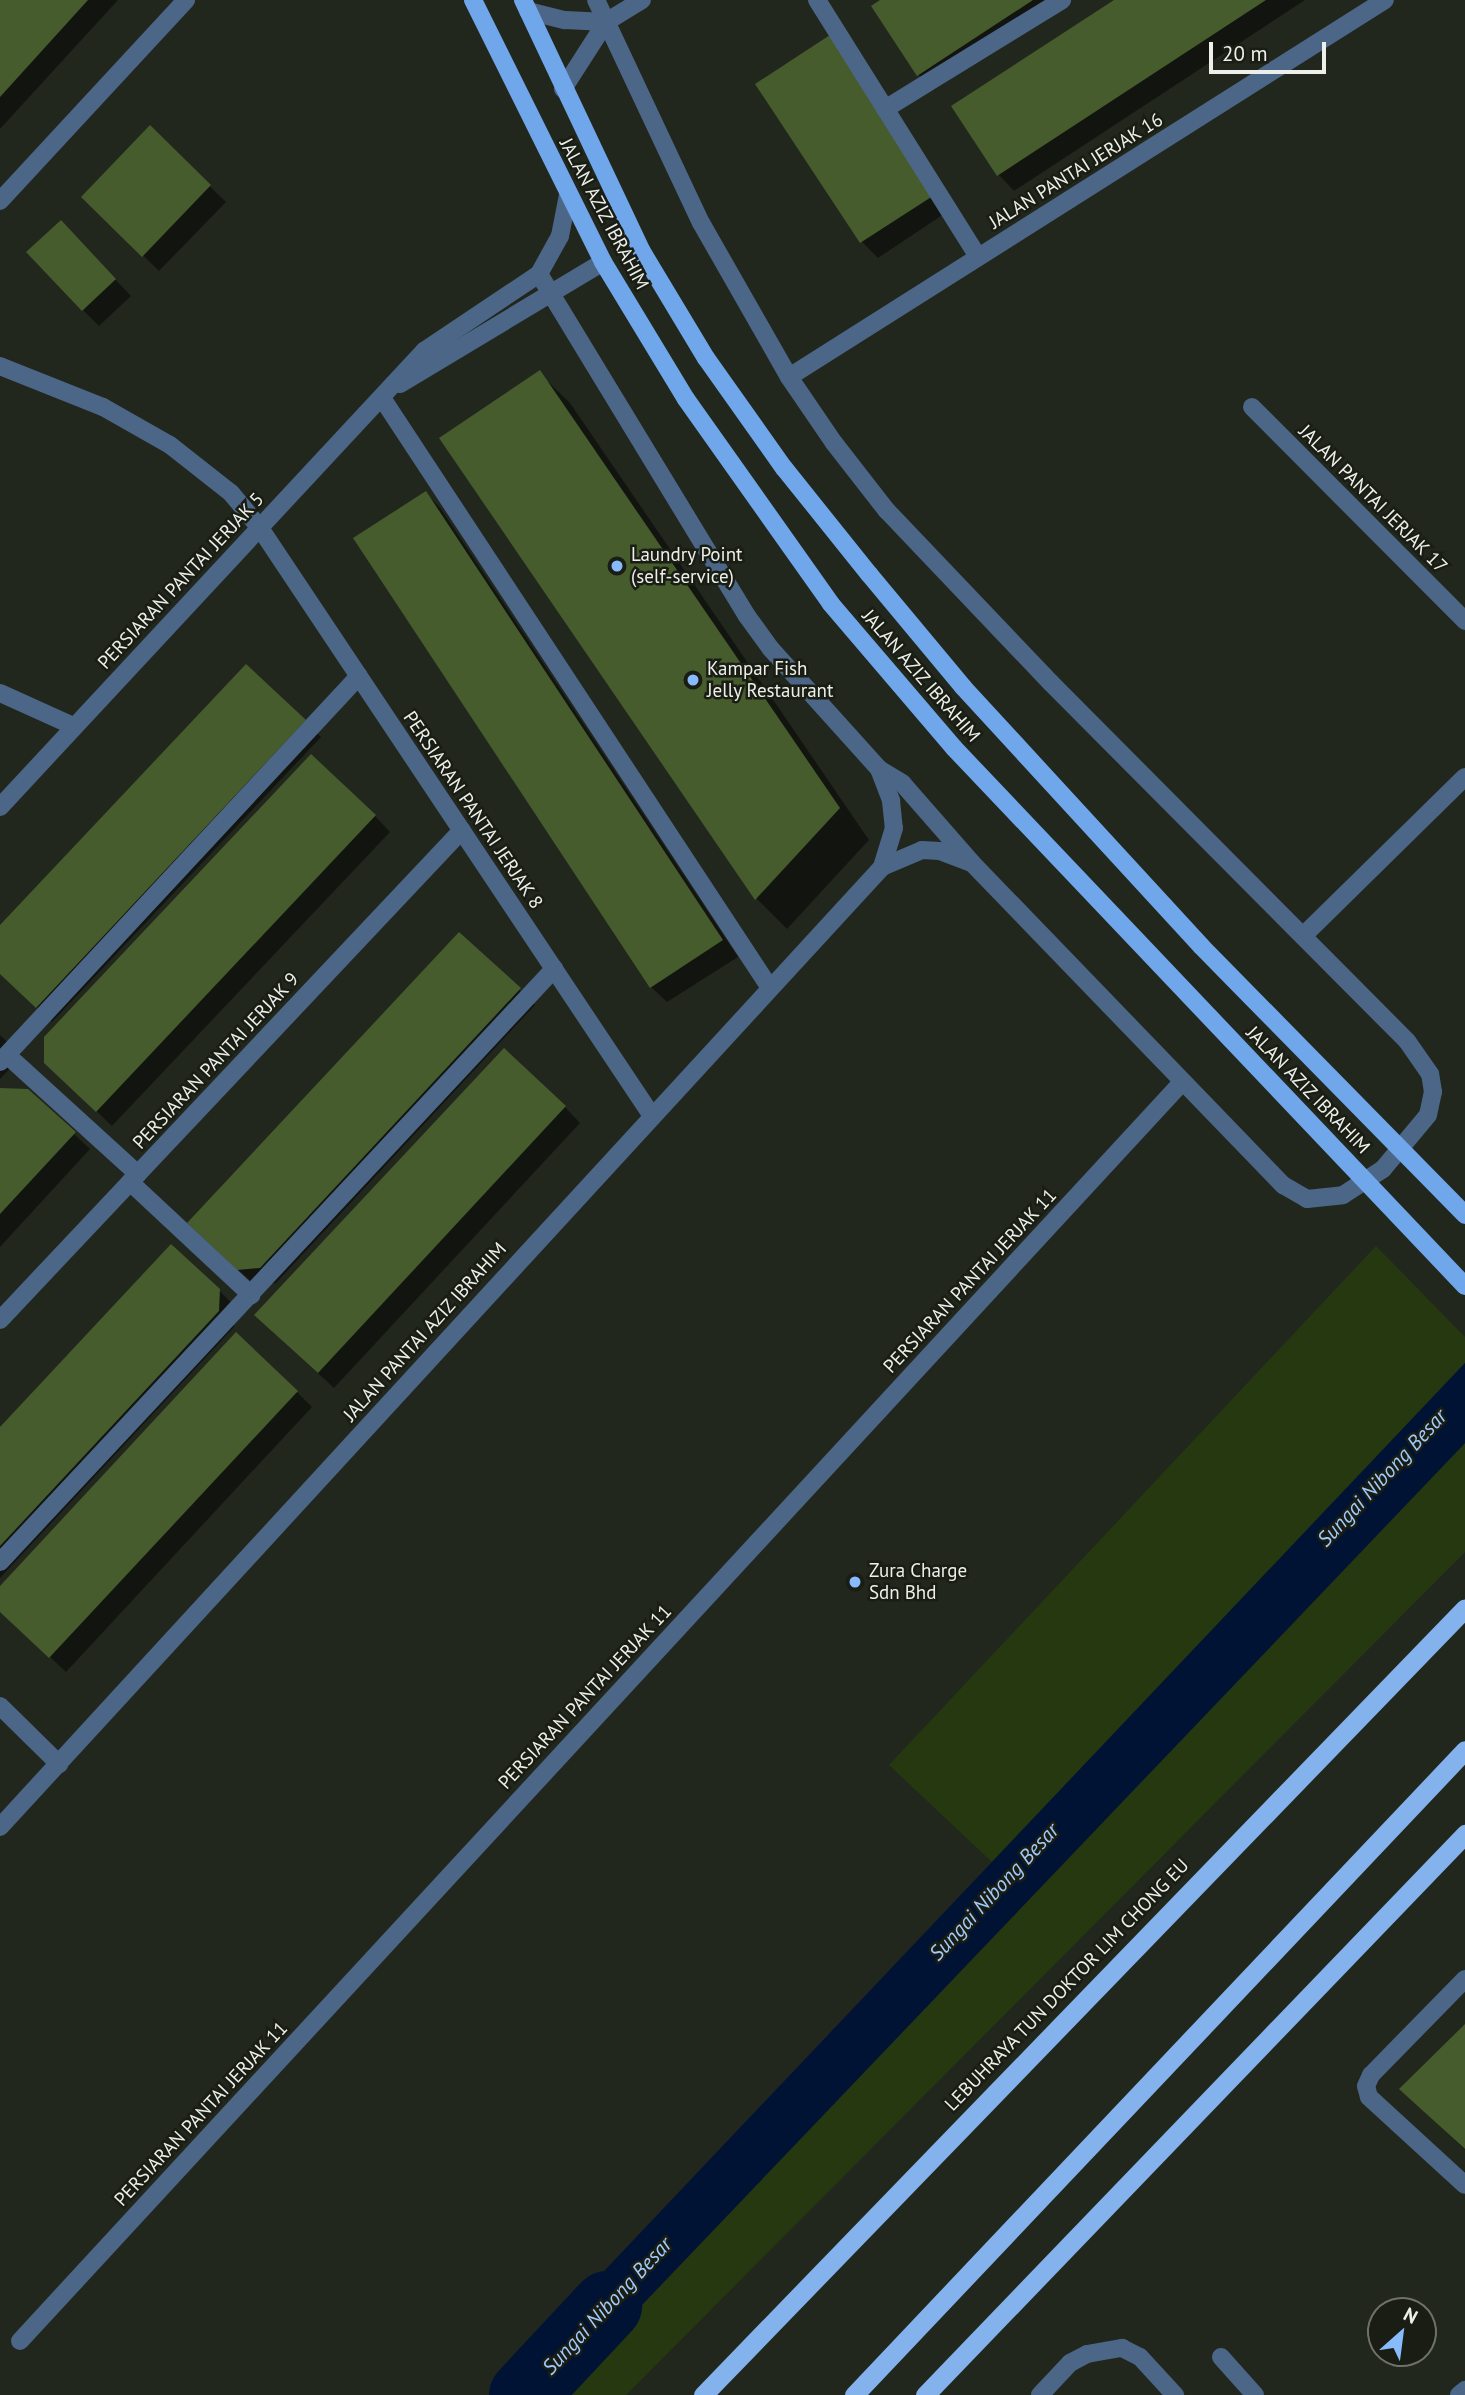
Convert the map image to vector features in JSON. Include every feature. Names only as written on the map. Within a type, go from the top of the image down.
[{"type":"highway","name":"LEBUHRAYA TUN DOKTOR LIM CHONG EU","points":[[703,2395],[1465,1608]]},
{"type":"highway","points":[[853,2395],[1465,1750]]},
{"type":"highway","points":[[925,2395],[1465,1834]]},
{"type":"main road","name":"JALAN AZIZ IBRAHIM","points":[[473,0],[603,262],[686,398],[831,604],[954,748],[1465,1286]]},
{"type":"main road","name":"JALAN AZIZ IBRAHIM","points":[[525,5],[641,250],[706,358],[869,574],[963,687],[1202,946],[1465,1215]]},
{"type":"street","points":[[0,201],[186,0]]},
{"type":"street","points":[[539,274],[747,616],[771,649],[879,769],[902,783],[972,863],[1283,1185],[1307,1199],[1343,1195],[1383,1169],[1412,1138],[1428,1115],[1433,1092],[1430,1074],[1408,1041],[887,510],[789,377],[701,223],[596,0]]},
{"type":"street","points":[[563,89],[606,22],[642,0]]},
{"type":"street","points":[[817,0],[978,257]]},
{"type":"street","points":[[885,109],[1062,0]]},
{"type":"street","name":"JALAN PANTAI JERJAK 16","points":[[789,377],[1385,0]]},
{"type":"street","points":[[525,5],[565,20],[606,22]]},
{"type":"street","name":"PERSIARAN PANTAI JERJAK 5","points":[[0,807],[73,726],[389,392],[424,351],[539,274],[560,236],[568,195]]},
{"type":"street","name":"PERSIARAN PANTAI JERJAK 5","points":[[389,392],[433,368],[603,262]]},
{"type":"street","name":"PERSIARAN PANTAI JERJAK 8","points":[[0,366],[103,407],[170,445],[231,493],[260,528],[652,1116]]},
{"type":"street","points":[[389,392],[770,988]]},
{"type":"street","name":"JALAN PANTAI JERJAK 17","points":[[1252,407],[1465,621]]},
{"type":"street","points":[[251,1295],[134,1178],[3,1059],[359,676]]},
{"type":"street","points":[[0,693],[73,726]]},
{"type":"street","name":"JALAN PANTAI AZIZ IBRAHIM","points":[[879,769],[891,801],[894,828],[883,867]]},
{"type":"street","points":[[1303,936],[1465,777]]},
{"type":"street","name":"PERSIARAN PANTAI JERJAK 9","points":[[0,1320],[462,830]]},
{"type":"street","name":"JALAN PANTAI AZIZ IBRAHIM","points":[[0,1827],[883,867],[922,850],[940,851],[972,863]]},
{"type":"street","points":[[0,1562],[554,969]]},
{"type":"street","name":"PERSIARAN PANTAI JERJAK 11","points":[[20,2341],[1182,1082]]},
{"type":"street","points":[[0,1706],[59,1763]]},
{"type":"street","points":[[1465,1979],[1371,2075],[1366,2086],[1369,2097],[1465,2185]]},
{"type":"street","points":[[1041,2395],[1070,2363],[1087,2354],[1122,2348],[1140,2357],[1175,2395]]},
{"type":"street","points":[[1221,2357],[1255,2395]]},
{"type":"street","points":[[1459,2395],[1465,2390]]},
{"type":"green space","points":[[1376,1246],[1465,1337],[1465,1363],[992,1862],[889,1765]]},
{"type":"green space","points":[[1465,1443],[1465,1552],[626,2395],[556,2395]]},
{"type":"water","points":[[1465,1363],[1465,1443],[556,2395],[545,2395],[533,2346]]},
{"type":"building","points":[[0,0],[88,0],[0,97]]},
{"type":"building","points":[[880,0],[1033,0],[917,76],[871,6]]},
{"type":"building","points":[[1114,0],[1266,0],[997,176],[951,106]]},
{"type":"building","points":[[830,35],[936,194],[860,243],[755,84]]},
{"type":"building","points":[[150,125],[211,185],[142,257],[81,197]]},
{"type":"building","points":[[61,220],[116,279],[82,311],[26,252]]},
{"type":"building","points":[[540,370],[840,808],[755,900],[439,438]]},
{"type":"building","points":[[426,491],[723,940],[650,988],[353,538]]},
{"type":"building","points":[[246,664],[306,720],[36,1008],[0,974],[0,925]]},
{"type":"building","points":[[311,754],[376,815],[96,1112],[44,1063],[44,1037]]},
{"type":"building","points":[[459,932],[521,988],[260,1268],[237,1270],[187,1223]]},
{"type":"building","points":[[504,1048],[566,1106],[318,1373],[254,1315]]},
{"type":"building","points":[[0,1088],[28,1089],[76,1132],[0,1214]]},
{"type":"building","points":[[171,1244],[220,1289],[219,1311],[0,1546],[0,1427]]},
{"type":"building","points":[[236,1332],[298,1391],[49,1658],[0,1612],[0,1586]]},
{"type":"building","points":[[1465,2024],[1465,2149],[1399,2089]]},
{"type":"waterway","name":"Sungai Nibong Besar","points":[[524,2395],[607,2306]]},
{"type":"place","name":"Laundry Point (self-service)","points":[[617,566]]},
{"type":"place","name":"Kampar Fish Jelly Restaurant","points":[[693,680]]},
{"type":"place","name":"Zura Charge Sdn Bhd","points":[[855,1582]]}]
